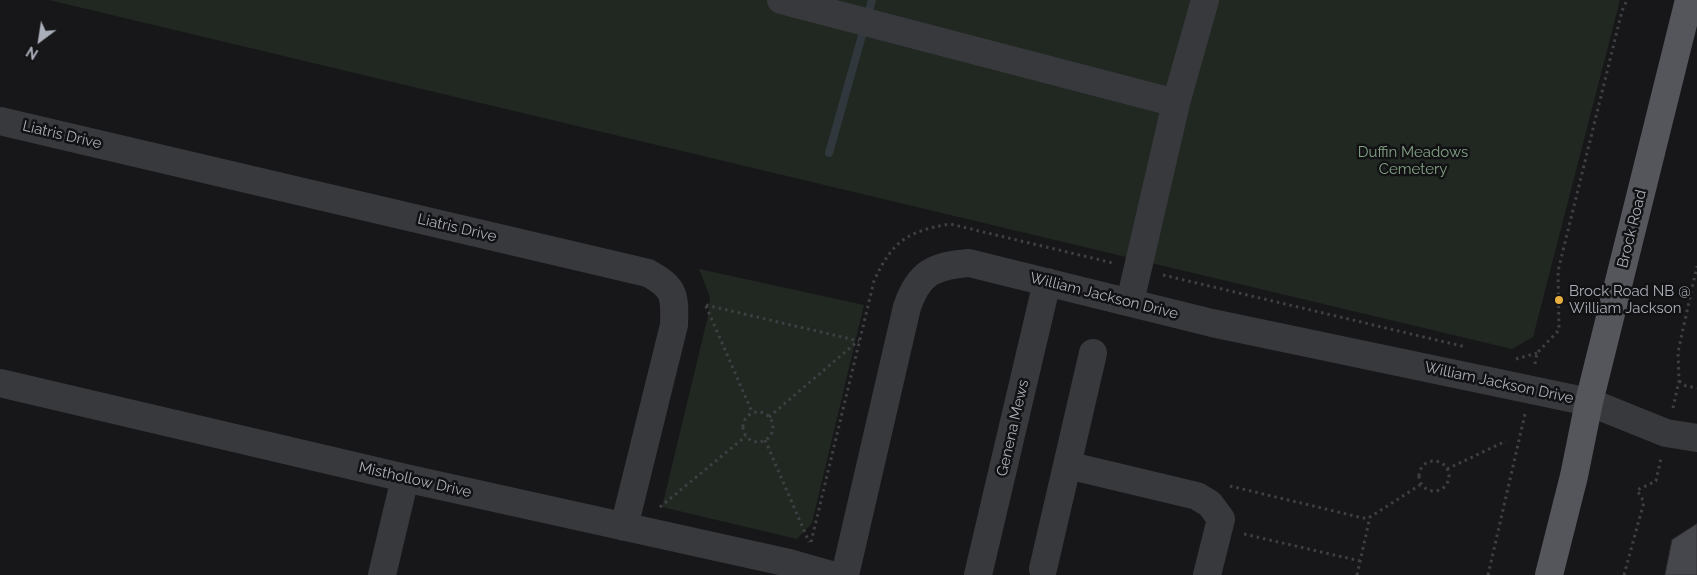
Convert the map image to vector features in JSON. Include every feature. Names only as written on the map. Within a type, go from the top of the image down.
[{"type":"main road","name":"Brock Road","points":[[1549,575],[1574,476],[1589,402],[1688,0]]},
{"type":"street","points":[[781,0],[1176,103]]},
{"type":"street","points":[[1130,302],[1176,103],[1205,0]]},
{"type":"street","name":"Liatris Drive","points":[[0,121],[648,273],[667,283],[674,302],[674,325],[624,527]]},
{"type":"street","name":"William Jackson Drive","points":[[846,575],[901,331],[914,288],[926,275],[946,265],[969,263],[1212,323],[1589,402],[1666,433],[1697,438]]},
{"type":"street","name":"Genena Mews","points":[[978,575],[1048,282]]},
{"type":"street","points":[[1043,570],[1093,353]]},
{"type":"street","name":"Misthollow Drive","points":[[0,383],[404,478],[789,563],[831,575]]},
{"type":"street","points":[[1068,464],[1198,496],[1210,504],[1221,519],[1207,575]]},
{"type":"street","points":[[382,575],[404,478]]},
{"type":"path","points":[[1559,330],[1558,271],[1622,11],[1627,0]]},
{"type":"path","points":[[1697,266],[1678,352],[1679,382],[1686,386],[1697,388]]},
{"type":"path","points":[[752,412],[706,305],[859,340],[770,417]]},
{"type":"path","points":[[752,412],[762,412],[770,417],[773,429],[765,440],[757,442],[746,436],[743,422],[752,412]]},
{"type":"path","points":[[659,508],[746,436]]},
{"type":"path","points":[[1488,575],[1520,439]]},
{"type":"path","points":[[765,440],[810,545]]},
{"type":"path","points":[[1447,469],[1506,441]]},
{"type":"path","points":[[1430,461],[1440,462],[1447,469],[1449,480],[1442,490],[1430,492],[1420,485],[1418,476],[1422,466],[1430,461]]},
{"type":"path","points":[[1624,575],[1644,502],[1637,490],[1656,480]]},
{"type":"path","points":[[1228,486],[1363,518],[1370,517],[1420,485]]},
{"type":"path","points":[[1357,575],[1370,517]]},
{"type":"path","points":[[1241,534],[1360,561]]},
{"type":"green space","name":"Duffin Meadows Cemetery","points":[[49,0],[1620,0],[1533,337],[1512,349]]},
{"type":"green space","points":[[699,269],[864,305],[812,523],[797,539],[662,507],[708,316],[710,297]]},
{"type":"building","points":[[1697,524],[1697,575],[1665,575],[1672,540]]},
{"type":"waterway","points":[[829,153],[872,0]]},
{"type":"place","name":"Brock Road NB @ William Jackson","points":[[1559,300]]}]
